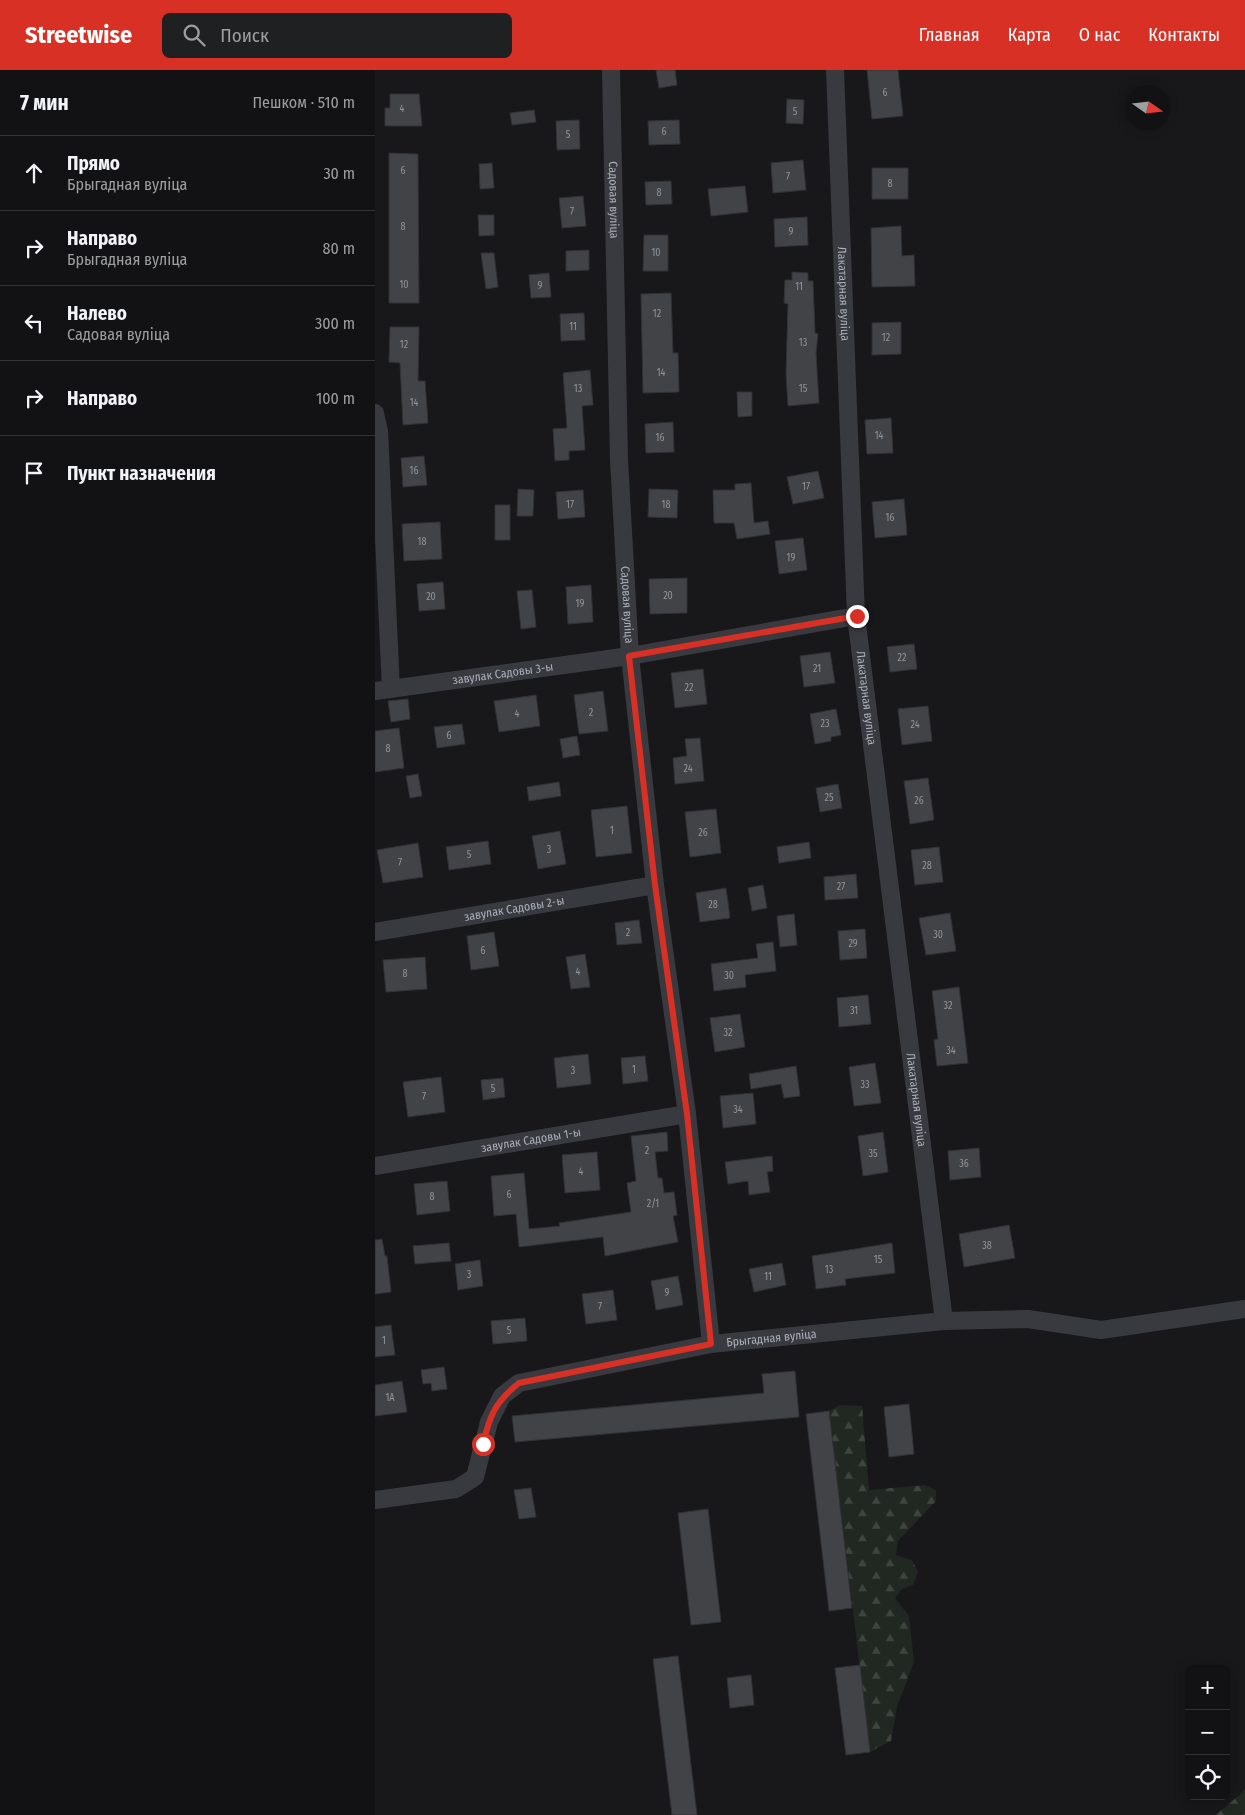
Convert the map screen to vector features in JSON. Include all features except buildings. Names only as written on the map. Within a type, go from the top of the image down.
[{"type":"street","name":"Садовая вуліца","points":[[611,70],[619,460],[629,656],[655,885],[687,1114],[711,1344]]},
{"type":"street","name":"Лакатарная вуліца","points":[[835,70],[857,616],[944,1321]]},
{"type":"street","points":[[375,413],[379,431],[383,690]]},
{"type":"street","name":"завулак Садовы 3-ы","points":[[383,690],[629,656],[857,616]]},
{"type":"street","name":"завулак Садовы 2-ы","points":[[375,932],[655,885]]},
{"type":"street","name":"завулак Садовы 1-ы","points":[[375,1166],[687,1114]]},
{"type":"street","name":"Брыгадная вуліца","points":[[375,1500],[456,1489],[475,1477],[489,1422],[502,1396],[519,1383],[711,1344],[944,1321],[1028,1320],[1101,1330],[1245,1310]]},
{"type":"green space","points":[[840,1405],[862,1406],[869,1490],[925,1485],[936,1490],[936,1501],[898,1541],[896,1555],[912,1560],[918,1572],[913,1585],[902,1589],[895,1598],[909,1616],[914,1662],[897,1707],[891,1741],[870,1752],[829,1411]]},
{"type":"green space","points":[[1245,1790],[1245,1815],[1216,1815]]},
{"type":"route","points":[[483,1444],[489,1422],[502,1396],[519,1383],[711,1344],[687,1114],[655,885],[629,656],[857,616]]}]
